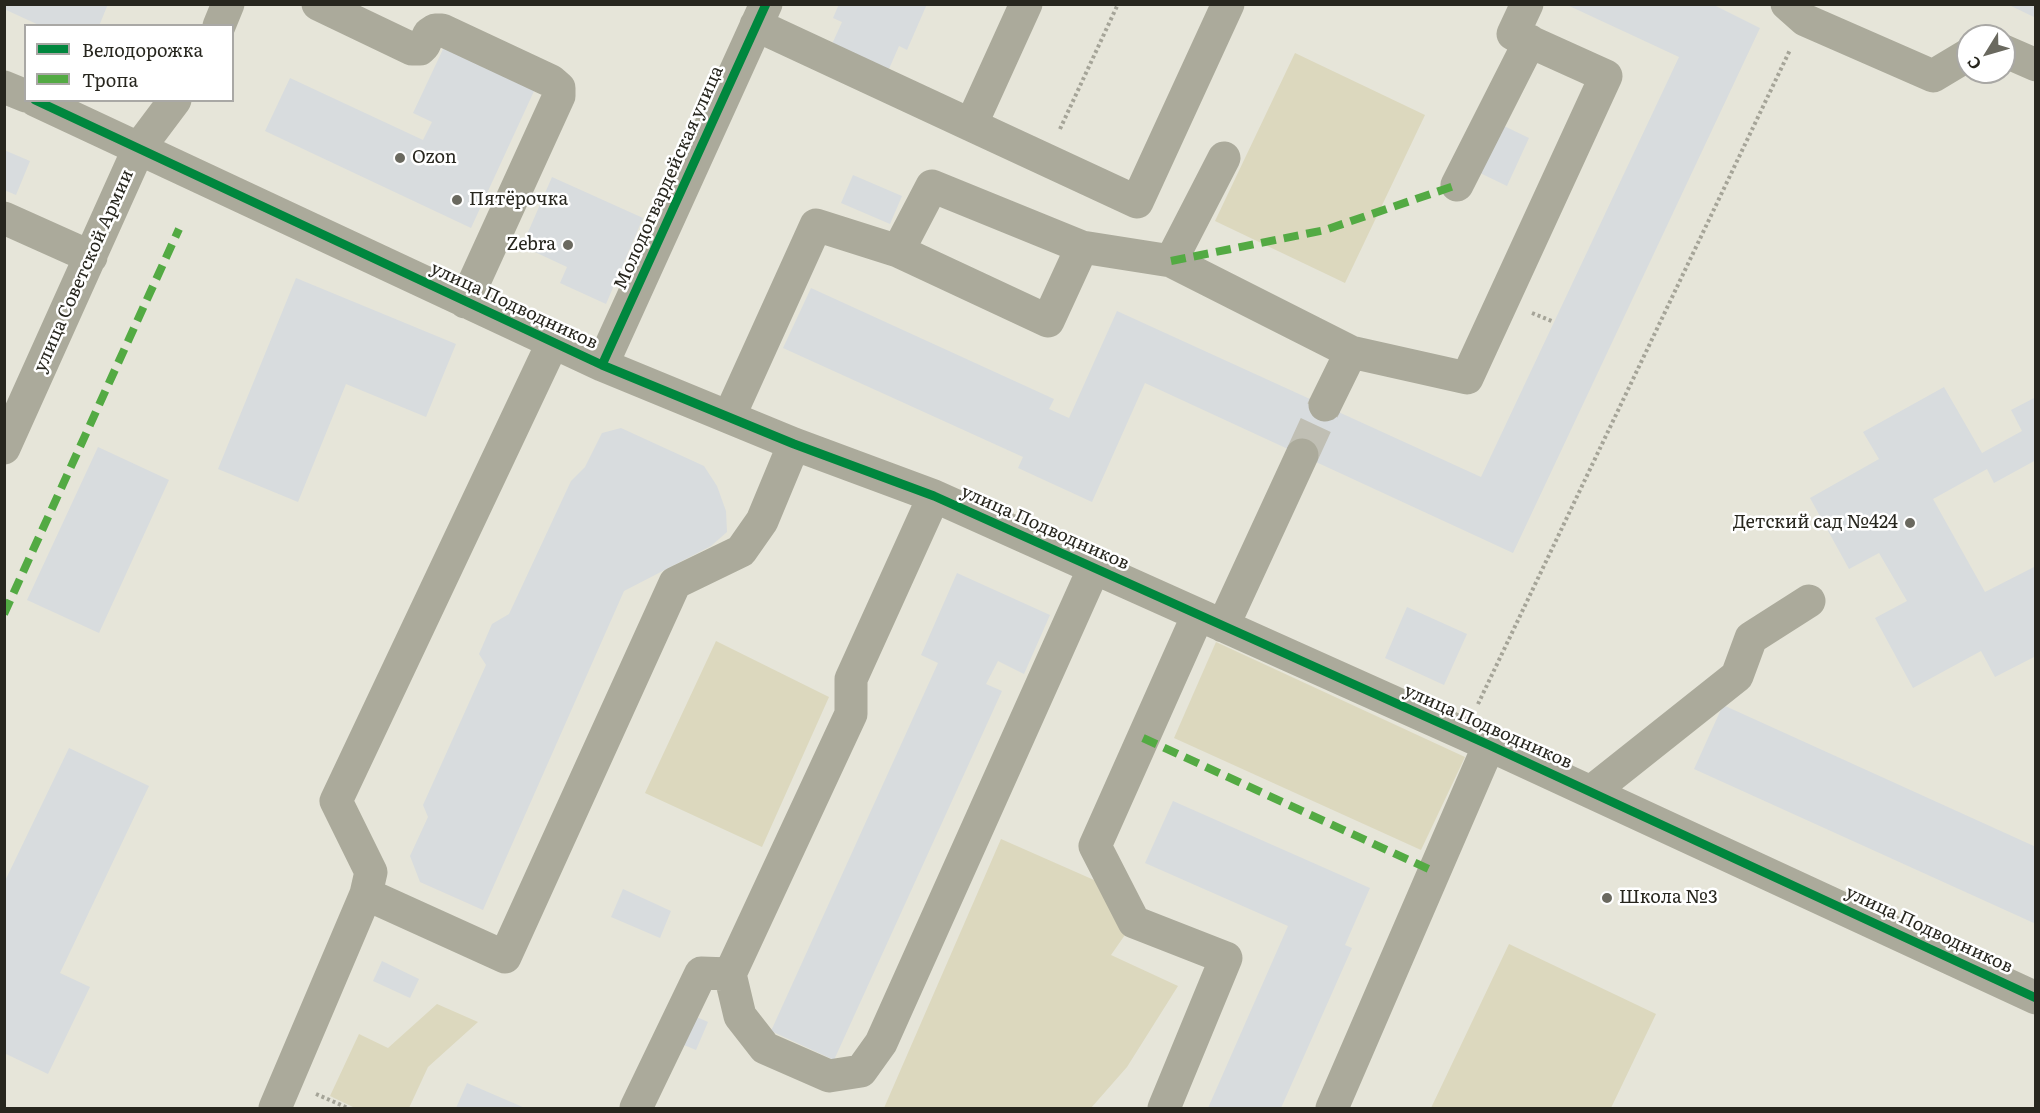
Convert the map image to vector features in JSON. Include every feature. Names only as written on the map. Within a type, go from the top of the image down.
[{"type":"street","points":[[220,24],[228,4]]},
{"type":"street","points":[[318,4],[412,49],[420,49],[429,34],[435,30],[442,30],[551,81],[559,88],[559,96],[465,302]]},
{"type":"street","points":[[971,125],[1026,4]]},
{"type":"street","points":[[761,15],[971,125],[1137,202],[1228,4]]},
{"type":"street","points":[[898,251],[932,186],[1082,247],[1171,261],[1351,352],[1467,378],[1606,76],[1513,34],[1527,4]]},
{"type":"street","points":[[1796,12],[1933,76],[1956,62]]},
{"type":"street","name":"Молодогвардейская улица","points":[[602,365],[761,15]]},
{"type":"street","points":[[1456,185],[1530,41]]},
{"type":"street","points":[[2016,56],[2036,65]]},
{"type":"street","points":[[4,87],[24,95]]},
{"type":"street","name":"улица Подводников","points":[[39,102],[602,365],[794,444],[934,496],[1477,740],[2036,998]]},
{"type":"street","name":"улица Советской Армии","points":[[4,448],[139,148],[174,102]]},
{"type":"street","points":[[1171,261],[1224,158]]},
{"type":"street","points":[[4,218],[91,257]]},
{"type":"street","points":[[729,417],[816,225],[898,251],[1048,321],[1082,247]]},
{"type":"street","points":[[275,1108],[366,894],[371,872],[336,801],[553,342]]},
{"type":"street","points":[[1325,405],[1351,352]]},
{"type":"street","points":[[366,894],[505,957],[675,582],[741,551],[762,522],[794,444]]},
{"type":"street","points":[[1164,1108],[1226,958],[1134,922],[1095,846],[1211,620],[1302,455]]},
{"type":"street","points":[[934,496],[851,679],[851,714],[730,974],[740,1016],[765,1048],[829,1076],[861,1071],[881,1043],[1094,568]]},
{"type":"street","points":[[1591,792],[1737,676],[1751,638],[1809,601]]},
{"type":"street","points":[[1332,1108],[1477,740]]},
{"type":"street","points":[[636,1108],[701,973],[730,974]]},
{"type":"path","points":[[1046,160],[1118,4]]},
{"type":"path","points":[[1477,740],[1796,12]]},
{"type":"shaded area","points":[[1295,53],[1425,115],[1345,283],[1215,221]]},
{"type":"shaded area","points":[[716,641],[829,697],[762,847],[645,793]]},
{"type":"shaded area","points":[[1216,642],[1465,757],[1421,850],[1174,738]]},
{"type":"shaded area","points":[[1001,839],[1119,891],[1134,922],[1111,955],[1178,986],[1127,1067],[1091,1108],[884,1108]]},
{"type":"shaded area","points":[[1509,944],[1656,1014],[1611,1108],[1431,1108]]},
{"type":"shaded area","points":[[437,1004],[478,1022],[428,1067],[409,1108],[355,1108],[330,1096],[359,1034],[388,1048]]},
{"type":"building","points":[[4,4],[108,4],[100,24],[37,24],[4,9]]},
{"type":"building","points":[[839,4],[927,4],[907,50],[899,46],[889,69],[832,44],[842,22],[833,18]]},
{"type":"building","points":[[1565,4],[1712,4],[1760,28],[1513,553],[1145,383],[1092,502],[1018,468],[1023,457],[783,348],[811,288],[1054,399],[1049,409],[1069,418],[1117,311],[1481,477],[1679,57]]},
{"type":"building","points":[[2007,4],[2036,4],[2036,18]]},
{"type":"building","points":[[444,47],[535,89],[471,228],[265,131],[290,78],[423,140],[432,122],[413,113]]},
{"type":"building","points":[[1502,125],[1529,138],[1507,186],[1480,173]]},
{"type":"building","points":[[4,150],[30,161],[16,195],[4,190]]},
{"type":"building","points":[[853,175],[902,196],[890,224],[841,203]]},
{"type":"building","points":[[552,177],[643,218],[606,304],[560,283],[567,267],[522,246]]},
{"type":"building","points":[[296,278],[456,344],[426,417],[346,384],[298,502],[218,469]]},
{"type":"building","points":[[1944,387],[1982,453],[2022,431],[2011,410],[2036,397],[2036,460],[1994,483],[1987,469],[1933,499],[1985,592],[2036,566],[2036,656],[1995,677],[1981,651],[1913,688],[1875,618],[1907,601],[1879,553],[1849,569],[1810,498],[1879,459],[1863,432]]},
{"type":"building","points":[[621,428],[704,466],[717,486],[726,511],[727,532],[711,546],[624,591],[483,910],[420,882],[410,856],[428,817],[423,805],[486,665],[479,654],[492,624],[509,614],[571,481],[585,467],[602,433]]},
{"type":"building","points":[[98,447],[169,480],[99,633],[27,600]]},
{"type":"building","points":[[957,573],[1050,615],[1024,674],[998,661],[986,684],[1002,691],[834,1060],[771,1031],[938,663],[921,655]]},
{"type":"building","points":[[1407,607],[1467,634],[1444,685],[1385,658]]},
{"type":"building","points":[[1723,705],[2036,847],[2036,924],[1694,769]]},
{"type":"building","points":[[69,748],[149,786],[60,973],[90,987],[48,1074],[4,1053],[4,883]]},
{"type":"building","points":[[1173,801],[1370,888],[1345,945],[1352,948],[1281,1108],[1208,1108],[1288,926],[1145,863]]},
{"type":"building","points":[[623,889],[671,911],[660,938],[611,917]]},
{"type":"building","points":[[382,961],[419,979],[410,998],[373,981]]},
{"type":"building","points":[[692,1015],[708,1022],[696,1050],[679,1043]]},
{"type":"building","points":[[467,1083],[525,1108],[456,1108]]},
{"type":"tunnel","points":[[1302,455],[1325,405]]},
{"type":"marked path","points":[[1171,261],[1325,230],[1457,185]]},
{"type":"marked path","points":[[4,614],[179,229]]},
{"type":"marked path","points":[[1143,738],[1435,872]]},
{"type":"cycle path","points":[[602,365],[766,4]]},
{"type":"cycle path","points":[[39,102],[602,365],[794,444],[934,496],[1489,745],[2036,998]]},
{"type":"place","name":"Ozon","points":[[400,158]]},
{"type":"place","name":"Пятёрочка","points":[[457,200]]},
{"type":"place","name":"Zebra","points":[[568,245]]},
{"type":"place","name":"Детский сад №424","points":[[1910,523]]},
{"type":"place","name":"Школа №3","points":[[1607,898]]}]
